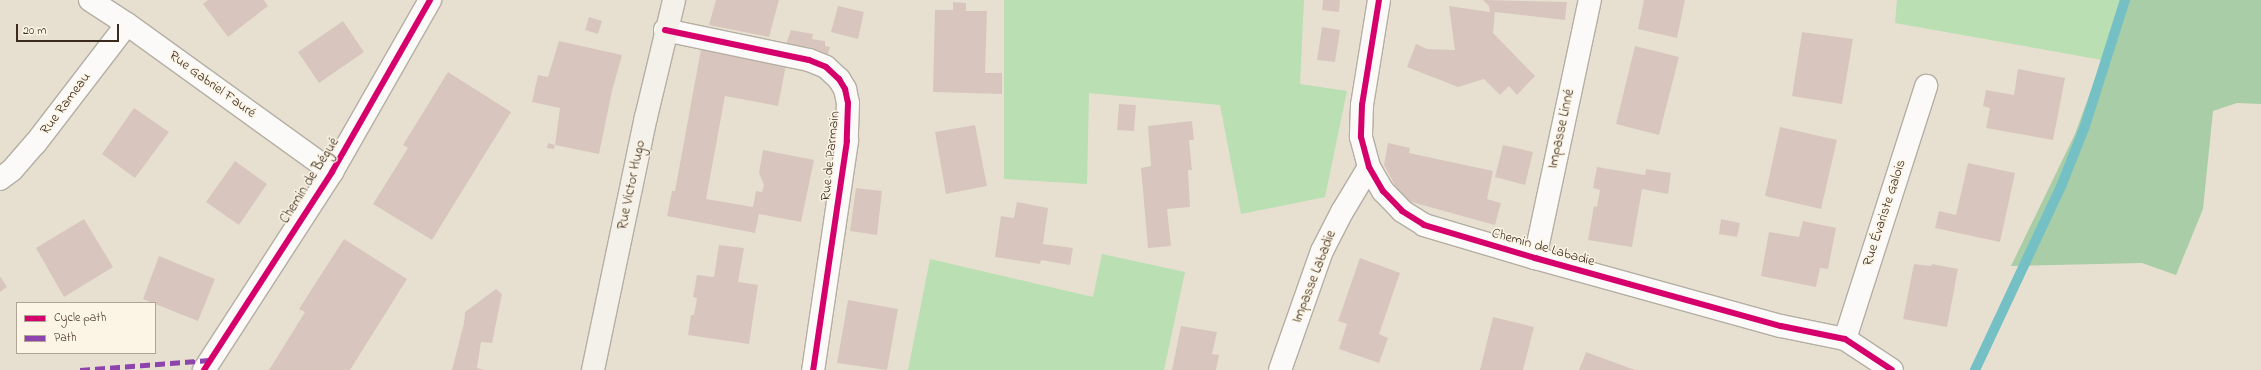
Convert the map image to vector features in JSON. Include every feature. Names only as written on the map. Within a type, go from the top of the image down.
[{"type":"main road","name":"Rue Victor Hugo","points":[[593,370],[665,30],[674,0]]},
{"type":"street","name":"Rue Gabriel Fauré","points":[[90,0],[127,24],[332,172]]},
{"type":"street","name":"Chemin de Bégué","points":[[204,370],[332,172],[430,0]]},
{"type":"street","name":"Chemin de Labadie","points":[[1379,0],[1362,105],[1361,137],[1369,167],[1382,191],[1402,211],[1424,225],[1535,258],[1781,326],[1845,339],[1892,370]]},
{"type":"street","name":"Impasse Linné","points":[[1535,258],[1590,0]]},
{"type":"street","name":"Rue Rameau","points":[[0,179],[12,170],[35,144],[127,24]]},
{"type":"street","name":"Rue de Parmain","points":[[665,30],[809,60],[826,67],[839,79],[844,89],[848,103],[846,141],[813,370]]},
{"type":"street","name":"Rue Évariste Galois","points":[[1845,339],[1926,86]]},
{"type":"street","name":"Impasse Labadie","points":[[1280,370],[1322,251],[1342,212],[1369,167]]},
{"type":"green space","points":[[1004,0],[1304,0],[1300,84],[1347,91],[1325,197],[1241,214],[1220,105],[1089,93],[1087,184],[1004,179]]},
{"type":"green space","points":[[1897,0],[2120,0],[2102,60],[1895,23]]},
{"type":"green space","points":[[2120,0],[2261,0],[2261,104],[2237,103],[2213,111],[2203,209],[2176,275],[2142,263],[2011,266],[2075,134],[2102,60]]},
{"type":"green space","points":[[1102,254],[1185,272],[1164,370],[908,370],[930,259],[1093,297]]},
{"type":"building","points":[[208,0],[264,0],[268,6],[228,37],[203,4]]},
{"type":"building","points":[[716,0],[779,0],[769,37],[709,25]]},
{"type":"building","points":[[1323,0],[1340,0],[1339,12],[1322,10]]},
{"type":"building","points":[[1483,0],[1567,2],[1565,20],[1495,12],[1493,33],[1535,76],[1517,95],[1509,86],[1500,95],[1484,79],[1458,87],[1407,67],[1416,44],[1427,49],[1455,50],[1449,6],[1490,12],[1489,6]]},
{"type":"building","points":[[1644,0],[1685,0],[1677,38],[1638,29]]},
{"type":"building","points":[[953,2],[966,3],[966,11],[987,11],[985,73],[1002,73],[1002,94],[933,92],[935,10],[953,10]]},
{"type":"building","points":[[838,6],[864,12],[858,39],[831,32]]},
{"type":"building","points":[[589,17],[602,21],[598,34],[585,30]]},
{"type":"building","points":[[343,21],[364,52],[319,83],[298,52]]},
{"type":"building","points":[[1322,27],[1340,30],[1335,62],[1317,60]]},
{"type":"building","points":[[791,30],[813,34],[812,39],[825,41],[825,46],[830,47],[827,57],[785,47]]},
{"type":"building","points":[[1802,32],[1853,39],[1842,104],[1792,96]]},
{"type":"building","points":[[559,41],[622,55],[612,91],[599,154],[555,145],[560,108],[532,102],[538,75],[548,77]]},
{"type":"building","points":[[1635,46],[1679,57],[1659,135],[1616,124]]},
{"type":"building","points":[[701,49],[786,65],[778,106],[725,96],[706,199],[753,207],[756,191],[762,192],[764,185],[759,173],[763,150],[814,160],[801,222],[759,214],[755,233],[667,216],[672,191],[675,191]]},
{"type":"building","points":[[2018,69],[2065,78],[2053,140],[1986,128],[1990,108],[1983,106],[1986,90],[2014,95]]},
{"type":"building","points":[[448,72],[511,112],[432,240],[373,204],[408,148],[403,145]]},
{"type":"building","points":[[1119,104],[1136,105],[1134,131],[1117,130]]},
{"type":"building","points":[[134,108],[169,132],[135,178],[102,154]]},
{"type":"building","points":[[1192,121],[1194,140],[1189,140],[1192,170],[1188,170],[1190,207],[1167,209],[1171,246],[1148,248],[1141,168],[1151,166],[1148,126]]},
{"type":"building","points":[[975,125],[987,186],[946,194],[935,132]]},
{"type":"building","points":[[1780,127],[1837,140],[1821,209],[1765,196]]},
{"type":"building","points":[[548,143],[555,145],[554,149],[547,148]]},
{"type":"building","points":[[1388,143],[1410,148],[1409,153],[1493,171],[1487,199],[1501,203],[1495,225],[1408,201],[1397,189],[1384,165]]},
{"type":"building","points":[[1503,145],[1533,152],[1525,185],[1495,177]]},
{"type":"building","points":[[235,161],[267,184],[239,225],[206,202]]},
{"type":"building","points":[[1968,163],[2015,173],[2000,242],[1935,228],[1939,211],[1956,215]]},
{"type":"building","points":[[1597,167],[1645,175],[1646,169],[1671,173],[1668,194],[1642,189],[1632,247],[1588,240],[1594,206],[1597,207],[1600,190],[1593,188]]},
{"type":"building","points":[[856,188],[882,191],[877,235],[850,231]]},
{"type":"building","points":[[1017,202],[1048,208],[1043,244],[1073,248],[1070,265],[1041,260],[1040,264],[995,257],[1001,216],[1014,218]]},
{"type":"building","points":[[84,219],[113,267],[64,297],[36,248]]},
{"type":"building","points":[[1721,219],[1740,223],[1737,237],[1719,234]]},
{"type":"building","points":[[1803,221],[1836,228],[1828,269],[1820,268],[1816,287],[1761,276],[1769,232],[1799,237]]},
{"type":"building","points":[[344,239],[407,279],[350,370],[269,370],[305,312],[299,309]]},
{"type":"building","points":[[719,245],[744,248],[738,282],[758,285],[749,344],[688,335],[691,315],[694,315],[697,298],[693,297],[697,275],[714,277]]},
{"type":"building","points":[[159,256],[215,279],[198,321],[156,304],[156,302],[150,302],[143,299]]},
{"type":"building","points":[[1360,258],[1400,273],[1379,334],[1388,338],[1379,363],[1339,349],[1347,324],[1338,321]]},
{"type":"building","points":[[1914,264],[1931,266],[1932,264],[1958,269],[1947,327],[1903,319]]},
{"type":"building","points":[[0,276],[7,287],[0,292]]},
{"type":"building","points":[[496,289],[502,294],[492,343],[481,342],[477,368],[485,370],[452,370],[464,323],[465,312]]},
{"type":"building","points":[[848,300],[898,309],[887,370],[837,363]]},
{"type":"building","points":[[1493,317],[1534,327],[1523,370],[1480,370]]},
{"type":"building","points":[[1181,326],[1217,332],[1212,354],[1219,355],[1216,370],[1172,370]]},
{"type":"building","points":[[1586,352],[1635,370],[1579,370]]},
{"type":"waterway","points":[[1975,370],[2062,184],[2085,126],[2125,0]]},
{"type":"marked path","points":[[80,370],[210,360]]},
{"type":"cycle path","points":[[204,370],[332,172],[430,0]]},
{"type":"cycle path","points":[[1379,0],[1362,105],[1361,137],[1369,167],[1383,191],[1402,211],[1424,225],[1535,258],[1781,326],[1845,339],[1892,370]]},
{"type":"cycle path","points":[[665,30],[809,60],[826,67],[839,79],[845,89],[848,103],[847,141],[813,370]]}]
